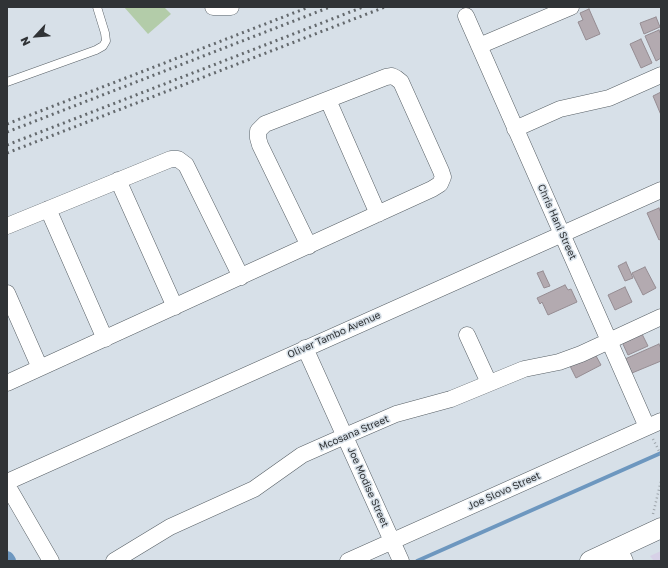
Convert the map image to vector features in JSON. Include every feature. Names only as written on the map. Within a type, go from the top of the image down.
[{"type":"street","points":[[213,7],[231,7]]},
{"type":"street","points":[[479,46],[571,7]]},
{"type":"street","name":"Chris Hani Street","points":[[466,16],[610,342],[654,424]]},
{"type":"street","points":[[515,129],[560,110],[609,98],[661,75]]},
{"type":"street","points":[[7,383],[309,246],[440,184],[443,177],[441,171],[401,82],[396,78],[392,76],[386,77],[265,124],[258,131],[260,144],[309,246]]},
{"type":"street","points":[[328,100],[378,214]]},
{"type":"street","points":[[7,226],[171,159],[178,159],[186,165],[241,277]]},
{"type":"street","points":[[118,180],[175,306]]},
{"type":"street","name":"Oliver Tambo Avenue","points":[[7,482],[661,190]]},
{"type":"street","points":[[48,209],[104,339]]},
{"type":"street","points":[[7,293],[40,368]]},
{"type":"street","name":"Mcosana Street","points":[[114,561],[170,527],[254,488],[302,455],[396,414],[451,399],[524,370],[559,362],[610,342],[661,318]]},
{"type":"street","points":[[467,336],[489,383]]},
{"type":"street","name":"Joe Modise Street","points":[[305,348],[400,559]]},
{"type":"street","name":"Joe Slovo Street","points":[[348,561],[654,424]]},
{"type":"street","points":[[7,485],[51,561]]},
{"type":"street","points":[[590,561],[622,554],[656,524]]},
{"type":"lane","points":[[7,82],[96,50],[103,46],[106,41],[105,33],[97,7]]},
{"type":"path","points":[[658,448],[661,455]]},
{"type":"path","points":[[656,524],[661,481]]},
{"type":"shaded area","points":[[661,551],[661,561],[654,561],[650,556]]},
{"type":"green space","points":[[124,7],[164,7],[171,14],[148,34]]},
{"type":"building","points":[[589,9],[600,34],[586,40],[578,22],[583,20],[580,13]]},
{"type":"building","points":[[656,17],[660,27],[644,34],[640,23]]},
{"type":"building","points":[[659,30],[661,35],[661,58],[656,61],[645,36]]},
{"type":"building","points":[[641,39],[652,63],[641,68],[630,44]]},
{"type":"building","points":[[661,92],[661,115],[653,96]]},
{"type":"building","points":[[659,208],[661,213],[661,239],[659,240],[647,213]]},
{"type":"building","points":[[626,262],[633,278],[625,281],[618,266]]},
{"type":"building","points":[[645,267],[656,288],[643,295],[632,273]]},
{"type":"building","points":[[543,271],[550,286],[544,288],[537,273]]},
{"type":"building","points":[[565,285],[568,290],[571,289],[577,302],[548,315],[542,302],[540,304],[537,298]]},
{"type":"building","points":[[625,287],[632,302],[615,310],[608,295]]},
{"type":"building","points":[[641,332],[648,346],[628,355],[622,342]]},
{"type":"building","points":[[659,344],[661,349],[661,361],[632,373],[625,359]]},
{"type":"building","points":[[595,354],[601,365],[576,378],[570,366]]},
{"type":"waterway","points":[[417,561],[661,453]]},
{"type":"railway","points":[[7,124],[309,7]]},
{"type":"railway","points":[[7,132],[330,7]]},
{"type":"railway","points":[[7,145],[363,7]]},
{"type":"railway","points":[[7,153],[385,7]]}]
